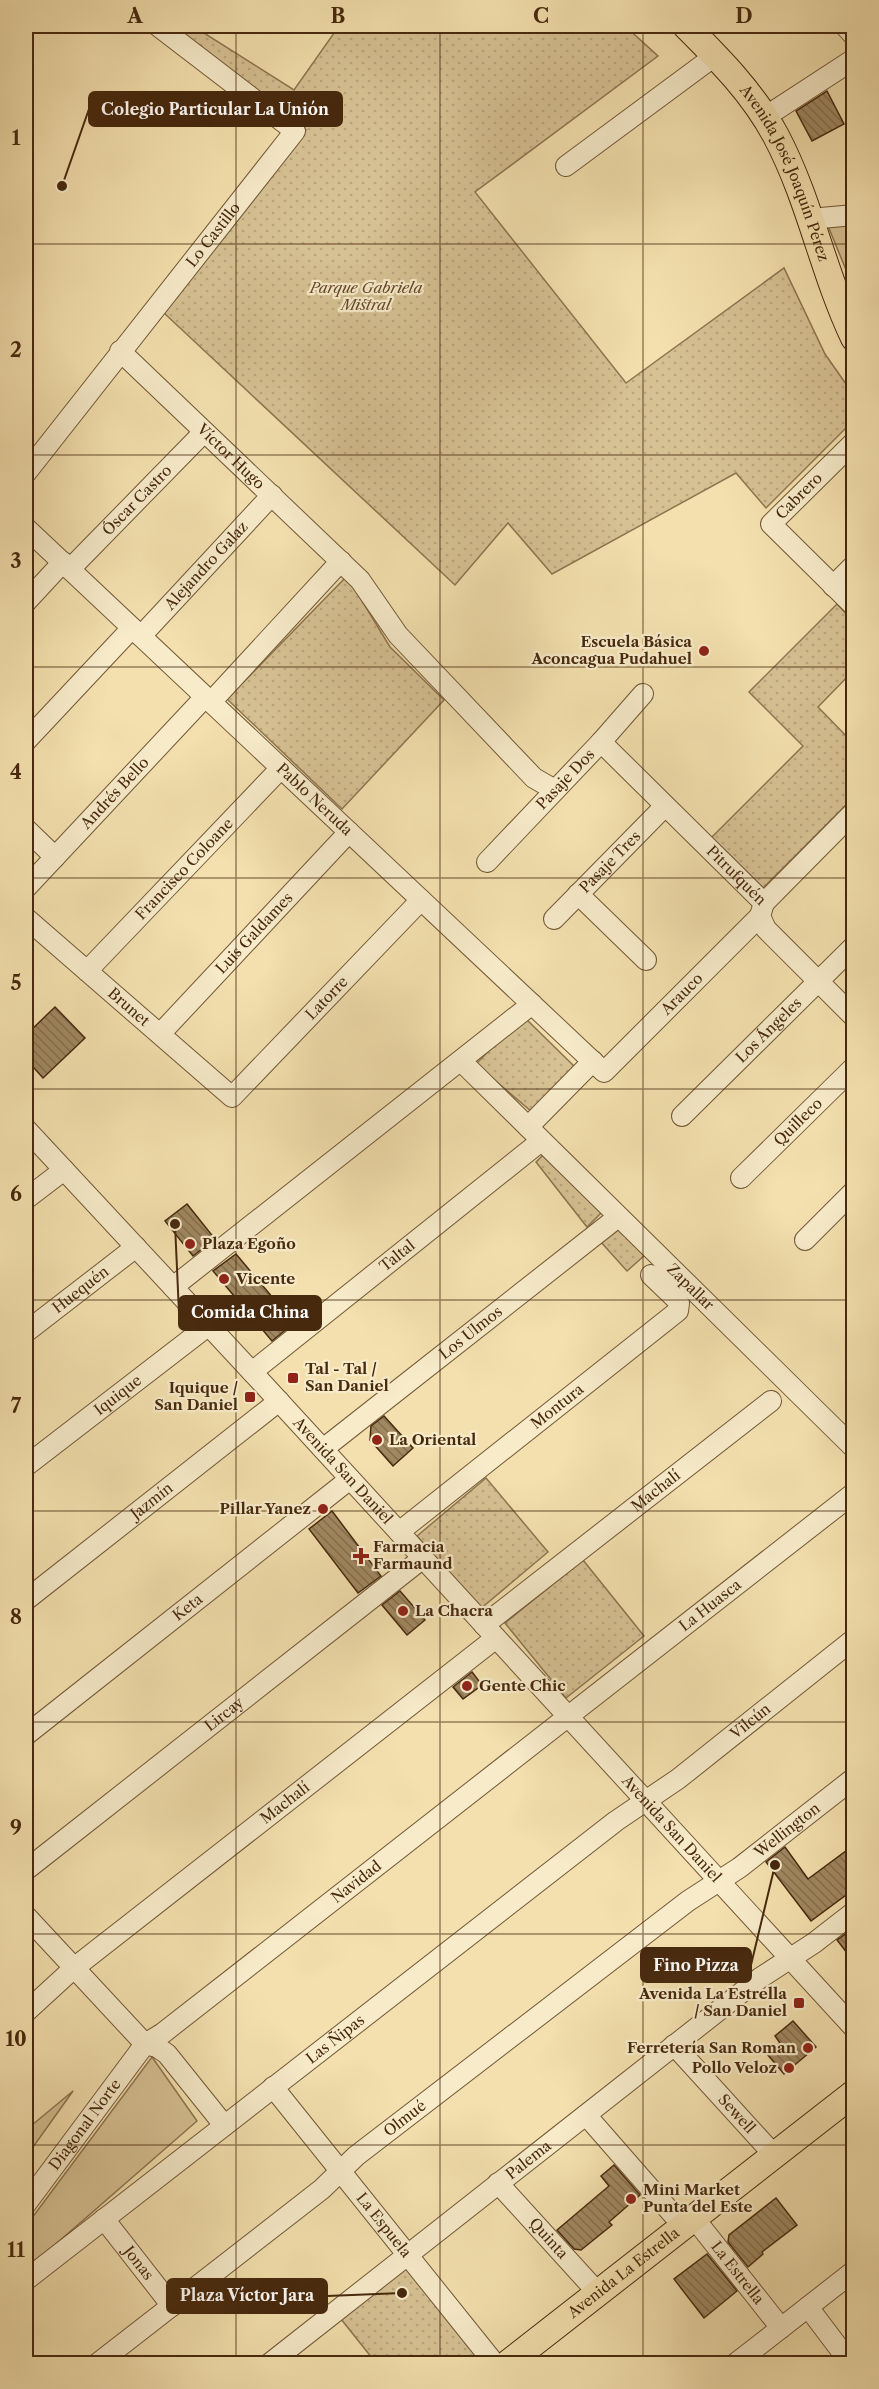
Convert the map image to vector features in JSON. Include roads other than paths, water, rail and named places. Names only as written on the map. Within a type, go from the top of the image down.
[{"type":"main road","name":"Avenida José Joaquín Pérez","points":[[686,26],[734,75],[765,117],[786,157],[854,338]]},
{"type":"main road","name":"Avenida La Estrella","points":[[507,2364],[854,2093]]},
{"type":"street","name":"Lo Castillo","points":[[26,473],[295,131],[158,26]]},
{"type":"street","points":[[845,26],[854,36]]},
{"type":"street","points":[[566,166],[716,55]]},
{"type":"street","points":[[765,117],[854,59]]},
{"type":"street","points":[[810,219],[854,215]]},
{"type":"street","name":"Víctor Hugo","points":[[120,351],[341,561]]},
{"type":"street","name":"Óscar Castro","points":[[26,602],[204,432]]},
{"type":"street","name":"Cabrero","points":[[833,586],[771,524],[854,442]]},
{"type":"street","name":"Alejandro Galaz","points":[[26,741],[272,495]]},
{"type":"street","name":"Pablo Neruda","points":[[26,528],[598,1066]]},
{"type":"street","points":[[341,561],[360,580],[398,635],[528,771],[555,790]]},
{"type":"street","name":"Andrés Bello","points":[[26,888],[341,561]]},
{"type":"street","points":[[854,565],[833,586],[854,606]]},
{"type":"street","name":"Pasaje Dos","points":[[487,862],[601,742],[643,694]]},
{"type":"street","name":"Pitrufquén","points":[[601,742],[762,909],[766,929],[854,1017]]},
{"type":"street","name":"Francisco Coloane","points":[[87,971],[281,768]]},
{"type":"street","name":"Pasaje Tres","points":[[554,919],[665,806]]},
{"type":"street","name":"Arauco","points":[[598,1066],[762,909],[854,812]]},
{"type":"street","points":[[26,829],[55,857]]},
{"type":"street","name":"Luis Galdames","points":[[160,1034],[349,832]]},
{"type":"street","points":[[578,894],[646,960]]},
{"type":"street","name":"Latorre","points":[[232,1097],[421,900]]},
{"type":"street","name":"Brunet","points":[[26,918],[232,1097]]},
{"type":"street","name":"Los Ángeles","points":[[682,1116],[854,946]]},
{"type":"street","points":[[173,1287],[532,1004]]},
{"type":"street","name":"Zapallar","points":[[460,1061],[854,1449]]},
{"type":"street","points":[[534,1134],[598,1066]]},
{"type":"street","name":"Quilleco","points":[[741,1178],[854,1067]]},
{"type":"street","name":"Avenida San Daniel","points":[[26,1129],[279,1401],[854,2028]]},
{"type":"street","name":"Taltal","points":[[252,1372],[534,1134]]},
{"type":"street","points":[[26,1199],[64,1170]]},
{"type":"street","points":[[805,1240],[854,1191]]},
{"type":"street","name":"Los Ulmos","points":[[323,1449],[618,1217]]},
{"type":"street","name":"Huequén","points":[[26,1332],[136,1247]]},
{"type":"street","name":"Montura","points":[[399,1532],[678,1311],[677,1300],[651,1275]]},
{"type":"street","name":"Iquique","points":[[26,1466],[208,1325]]},
{"type":"street","name":"Jazmín","points":[[26,1600],[279,1401]]},
{"type":"street","name":"Machalí","points":[[26,2012],[74,1968],[490,1632],[771,1401]]},
{"type":"street","name":"Keta","points":[[26,1736],[350,1479]]},
{"type":"street","name":"La Huasca","points":[[567,1715],[854,1493]]},
{"type":"street","name":"Lircay","points":[[26,1870],[423,1558]]},
{"type":"street","name":"Vilcún","points":[[646,1802],[854,1640]]},
{"type":"street","name":"Navidad","points":[[145,2044],[172,2026],[567,1715]]},
{"type":"street","name":"Wellington","points":[[719,1881],[854,1778]]},
{"type":"street","name":"Las Ñipas","points":[[26,2280],[616,1821],[646,1802]]},
{"type":"street","name":"Olmué","points":[[98,2364],[322,2189],[356,2156],[678,1908],[719,1881]]},
{"type":"street","name":"Palema","points":[[269,2364],[760,1978],[854,1912]]},
{"type":"street","points":[[26,1916],[145,2044],[156,2047],[166,2054],[224,2125]]},
{"type":"street","name":"Diagonal Norte","points":[[26,2204],[145,2044]]},
{"type":"street","name":"Sewell","points":[[674,2045],[774,2155]]},
{"type":"street","name":"La Espuela","points":[[273,2087],[495,2364]]},
{"type":"street","name":"La Estrella","points":[[586,2115],[689,2222],[781,2328]]},
{"type":"street","name":"Quinta","points":[[498,2183],[598,2293]]},
{"type":"street","name":"Jonas","points":[[104,2219],[172,2306]]},
{"type":"street","points":[[735,2364],[854,2271]]},
{"type":"street","points":[[808,2307],[851,2364]]},
{"type":"place","name":"Colegio Particular La Unión","points":[[62,186]]},
{"type":"place","name":"Escuela Básica Aconcagua Pudahuel","points":[[704,651]]},
{"type":"place","name":"Comida China","points":[[175,1224]]},
{"type":"place","name":"Plaza Egoño","points":[[190,1244]]},
{"type":"place","name":"Vicente","points":[[224,1279]]},
{"type":"place","name":"Tal - Tal / San Daniel","points":[[293,1378]]},
{"type":"place","name":"Iquique / San Daniel","points":[[250,1397]]},
{"type":"place","name":"La Oriental","points":[[377,1440]]},
{"type":"place","name":"Pillar Yanez","points":[[323,1509]]},
{"type":"place","name":"Farmacia Farmaund","points":[[361,1556]]},
{"type":"place","name":"La Chacra","points":[[403,1611]]},
{"type":"place","name":"Gente Chic","points":[[467,1686]]},
{"type":"place","name":"Fino Pizza","points":[[775,1865]]},
{"type":"place","name":"Avenida La Estrella / San Daniel","points":[[799,2003]]},
{"type":"place","name":"Ferretería San Roman","points":[[808,2048]]},
{"type":"place","name":"Pollo Veloz","points":[[789,2068]]},
{"type":"place","name":"Mini Market Punta del Este","points":[[631,2199]]},
{"type":"place","name":"Plaza Víctor Jara","points":[[402,2293]]},
{"type":"park label","name":"Parque Gabriela Mistral","points":[[366,296]]}]
